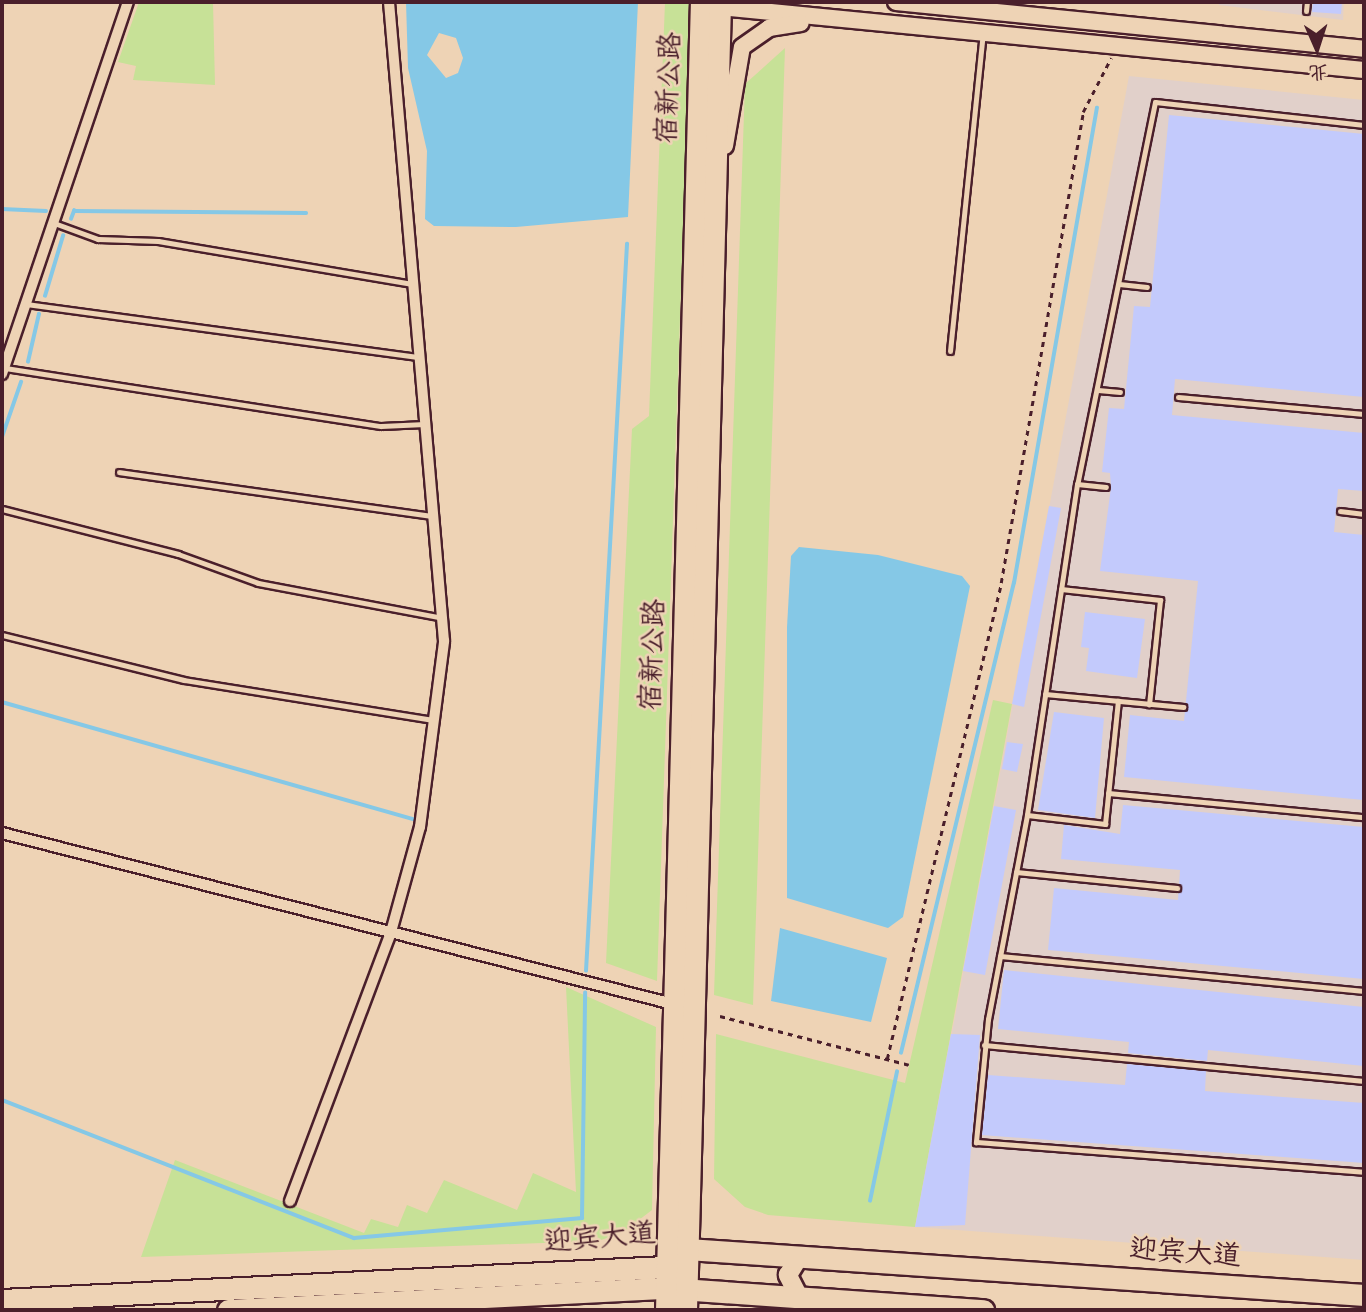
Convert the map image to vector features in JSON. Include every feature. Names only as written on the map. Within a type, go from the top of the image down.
[{"type":"highway","name":"宿新公路","points":[[666,1310],[673,1281],[687,1249],[713,266],[714,3]]},
{"type":"highway","name":"宿新公路","points":[[685,1310],[673,1281],[673,1004],[714,3]]},
{"type":"highway","name":"迎宾大道","points":[[673,1281],[687,1249],[1364,1295]]},
{"type":"highway","name":"迎宾大道","points":[[228,1310],[673,1281]]},
{"type":"highway","name":"迎宾大道","points":[[2,1300],[673,1281],[799,1297],[984,1310]]},
{"type":"main road","points":[[799,1297],[788,1275],[800,1256]]},
{"type":"street","points":[[3,371],[128,2]]},
{"type":"street","points":[[290,1201],[391,932],[420,827],[435,720],[443,618],[389,2]]},
{"type":"street","points":[[896,2],[1364,49]]},
{"type":"street","points":[[714,3],[858,20],[1364,70],[1364,64]]},
{"type":"street","points":[[713,266],[742,47],[784,23],[858,20]]},
{"type":"street","points":[[2,833],[673,1004]]},
{"type":"lane","points":[[1306,10],[1307,2]]},
{"type":"lane","points":[[920,26],[921,3]]},
{"type":"lane","points":[[950,351],[984,32]]},
{"type":"lane","points":[[1364,125],[1155,102],[1077,484],[1027,815],[984,1045],[976,1142],[1364,1172]]},
{"type":"lane","points":[[53,222],[98,239],[158,242],[415,285]]},
{"type":"lane","points":[[1119,285],[1147,287]]},
{"type":"lane","points":[[26,304],[422,357]]},
{"type":"lane","points":[[3,371],[381,426],[428,424]]},
{"type":"lane","points":[[1098,390],[1120,392]]},
{"type":"lane","points":[[1178,397],[1364,414]]},
{"type":"lane","points":[[119,472],[436,516]]},
{"type":"lane","points":[[1077,484],[1106,487]]},
{"type":"lane","points":[[2,509],[178,554],[258,583],[443,618]]},
{"type":"lane","points":[[1340,511],[1364,514]]},
{"type":"lane","points":[[1061,589],[1160,600],[1149,704]]},
{"type":"lane","points":[[2,635],[184,680],[435,720]]},
{"type":"lane","points":[[1045,694],[1183,707]]},
{"type":"lane","points":[[1027,815],[1105,824],[1118,701]]},
{"type":"lane","points":[[1108,793],[1364,817]]},
{"type":"lane","points":[[1016,872],[1177,888]]},
{"type":"lane","points":[[1000,956],[1364,991]]},
{"type":"lane","points":[[984,1045],[1364,1081]]},
{"type":"path","points":[[887,1059],[1006,557],[1083,112],[1118,45]]},
{"type":"path","points":[[720,1016],[909,1065]]},
{"type":"shaded area","points":[[1218,2],[1344,2],[1343,20],[1219,5]]},
{"type":"shaded area","points":[[1129,76],[1364,100],[1364,1260],[916,1227]]},
{"type":"green space","points":[[139,2],[213,2],[215,85],[133,80],[136,66],[118,62]]},
{"type":"green space","points":[[665,2],[691,2],[657,981],[606,963],[632,429],[649,416]]},
{"type":"green space","points":[[785,48],[753,1005],[714,995],[745,84]]},
{"type":"green space","points":[[993,700],[1012,704],[915,1227],[768,1215],[745,1207],[714,1179],[716,1034],[905,1083]]},
{"type":"green space","points":[[566,987],[656,1027],[652,1210],[622,1233],[598,1241],[141,1257],[175,1160],[364,1233],[371,1219],[398,1227],[407,1205],[427,1213],[444,1180],[517,1210],[533,1173],[576,1192]]},
{"type":"water","points":[[406,2],[638,2],[628,217],[516,227],[434,226],[425,219],[427,151],[408,68]],"holes":[[[439,33],[456,38],[463,58],[458,73],[446,78],[427,55]]]},
{"type":"water","points":[[799,547],[878,555],[962,576],[970,586],[903,917],[888,928],[787,898],[787,627],[791,556]]},
{"type":"water","points":[[780,928],[887,958],[871,1022],[771,1001]]},
{"type":"building","points":[[1313,2],[1342,2],[1341,14],[1312,12]]},
{"type":"building","points":[[1169,115],[1364,134],[1364,397],[1175,379],[1172,415],[1364,433],[1364,491],[1338,489],[1334,532],[1364,535],[1364,800],[1124,777],[1130,715],[1184,721],[1198,581],[1100,571],[1111,487],[1110,473],[1102,472],[1109,408],[1124,409],[1134,306],[1150,307]]},
{"type":"building","points":[[1049,506],[1061,508],[1024,707],[1012,704]]},
{"type":"building","points":[[1085,612],[1145,619],[1137,678],[1086,671],[1089,648],[1081,647]]},
{"type":"building","points":[[1054,712],[1104,718],[1095,818],[1038,810]]},
{"type":"building","points":[[1007,742],[1023,744],[1017,772],[1002,769]]},
{"type":"building","points":[[1123,805],[1364,827],[1364,979],[1048,950],[1054,888],[1178,900],[1180,870],[1061,859],[1064,825],[1120,834]]},
{"type":"building","points":[[994,806],[1016,810],[985,975],[963,971]]},
{"type":"building","points":[[1004,970],[1364,1007],[1364,1066],[1208,1050],[1207,1061],[1128,1053],[1129,1042],[998,1029]]},
{"type":"building","points":[[951,1034],[980,1035],[965,1225],[915,1227]]},
{"type":"building","points":[[1127,1064],[1206,1071],[1205,1091],[1364,1103],[1364,1163],[982,1135],[988,1075],[1125,1085]]},
{"type":"waterway","points":[[901,1053],[1014,583],[1097,108]]},
{"type":"waterway","points":[[2,209],[46,211]]},
{"type":"waterway","points":[[71,219],[74,211],[306,213]]},
{"type":"waterway","points":[[45,296],[63,236]]},
{"type":"waterway","points":[[586,971],[627,244]]},
{"type":"waterway","points":[[28,362],[39,314]]},
{"type":"waterway","points":[[2,437],[21,382]]},
{"type":"waterway","points":[[2,702],[415,820]]},
{"type":"waterway","points":[[2,1100],[354,1238],[582,1218],[585,993]]},
{"type":"waterway","points":[[870,1201],[897,1072]]}]
